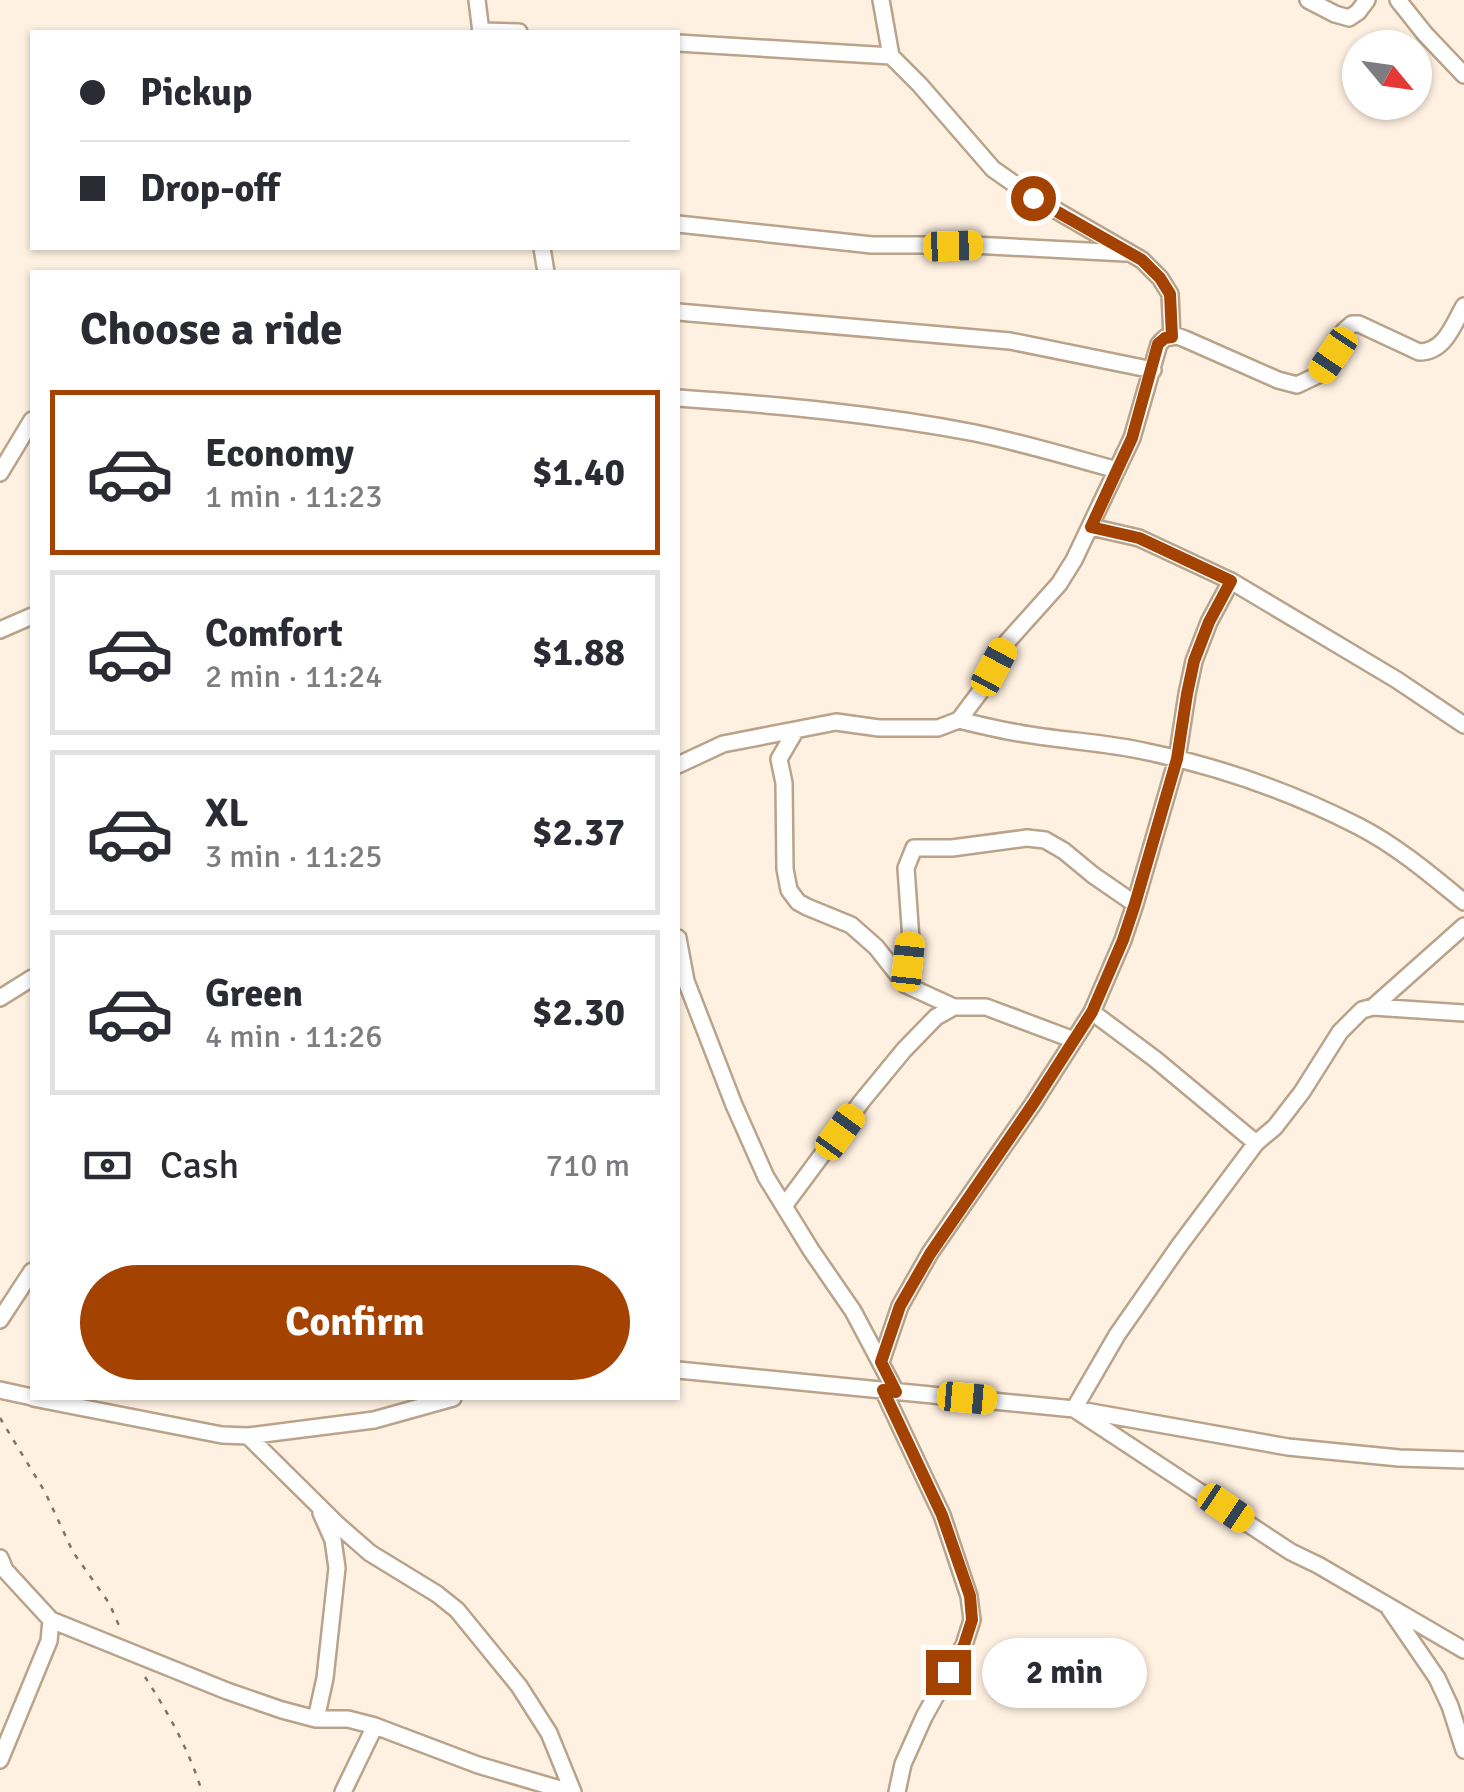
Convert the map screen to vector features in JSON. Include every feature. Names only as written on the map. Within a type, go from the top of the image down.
[{"type":"street","points":[[478,0],[480,30]]},
{"type":"street","points":[[880,0],[891,56],[993,169],[1033,198],[1142,260],[1160,278],[1170,294],[1172,337]]},
{"type":"street","points":[[1308,0],[1348,18],[1367,0]]},
{"type":"street","points":[[1398,0],[1464,75]]},
{"type":"street","points":[[680,43],[891,56]]},
{"type":"street","points":[[680,224],[872,245],[1130,253]]},
{"type":"street","points":[[680,764],[723,744],[836,722],[879,728],[938,728],[958,720],[980,692],[1007,642],[1060,584],[1091,527],[1132,438],[1154,356],[1165,338],[1185,338],[1278,380],[1297,384],[1320,374],[1352,324],[1419,352],[1430,352],[1440,346],[1464,306]]},
{"type":"street","points":[[680,312],[1010,341],[1153,370]]},
{"type":"street","points":[[680,398],[924,424],[1117,470]]},
{"type":"street","points":[[0,474],[30,423]]},
{"type":"street","points":[[1091,527],[1139,538],[1231,581],[1464,725]]},
{"type":"street","points":[[881,1362],[900,1306],[930,1254],[1092,1012],[1135,904],[1177,759],[1194,661],[1231,581]]},
{"type":"street","points":[[0,630],[30,617]]},
{"type":"street","points":[[958,720],[1021,734],[1089,741],[1228,773],[1360,827],[1420,866],[1464,902]]},
{"type":"street","points":[[796,730],[780,759],[789,890],[798,902],[851,925],[876,947],[906,985],[954,1008]]},
{"type":"street","points":[[906,985],[911,940],[906,868],[914,848],[952,848],[1027,838],[1045,840],[1135,904]]},
{"type":"street","points":[[1373,1007],[1464,926]]},
{"type":"street","points":[[680,949],[686,981],[734,1105],[766,1176],[854,1311],[881,1362],[970,1596],[972,1620],[964,1645],[917,1733],[897,1792]]},
{"type":"street","points":[[0,998],[30,979]]},
{"type":"street","points":[[784,1206],[862,1101],[936,1016],[954,1008],[986,1006],[1074,1040]]},
{"type":"street","points":[[1074,1408],[1138,1306],[1256,1143],[1275,1127],[1302,1092],[1340,1032],[1362,1010],[1373,1007],[1464,1012]]},
{"type":"street","points":[[1092,1012],[1256,1143]]},
{"type":"street","points":[[0,1320],[30,1273]]},
{"type":"street","points":[[680,1370],[1074,1408],[1288,1448],[1464,1460]]},
{"type":"street","points":[[0,1390],[30,1397]]},
{"type":"street","points":[[43,1400],[222,1435],[248,1436],[374,1420],[446,1400]]},
{"type":"street","points":[[1074,1408],[1292,1552],[1464,1650]]},
{"type":"street","points":[[248,1436],[370,1553],[437,1594],[468,1624],[519,1686],[549,1734],[571,1792]]},
{"type":"street","points":[[316,1719],[326,1678],[337,1568],[333,1540],[318,1505]]},
{"type":"street","points":[[0,1558],[5,1570],[51,1620],[130,1653],[227,1691],[316,1719],[348,1719],[375,1726],[478,1765],[571,1792]]},
{"type":"street","points":[[1387,1605],[1436,1678],[1464,1750]]},
{"type":"street","points":[[0,1760],[49,1641],[51,1620]]},
{"type":"street","points":[[343,1792],[375,1726]]},
{"type":"path","points":[[0,1418],[45,1492],[73,1552],[109,1603],[130,1653],[195,1770],[202,1792]]},
{"type":"route","points":[[948,1672],[964,1645],[972,1620],[970,1596],[942,1515],[883,1390],[896,1392],[881,1362],[900,1306],[930,1254],[1092,1012],[1135,904],[1177,759],[1194,661],[1231,581],[1139,538],[1091,527],[1132,438],[1158,344],[1172,337],[1170,294],[1142,260],[1033,198]]}]
